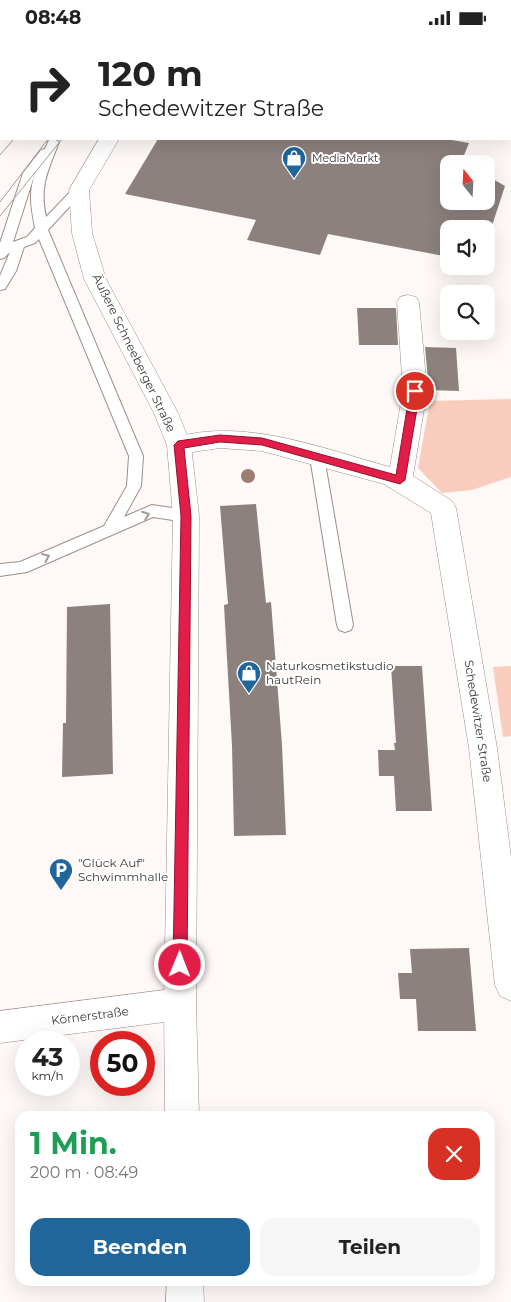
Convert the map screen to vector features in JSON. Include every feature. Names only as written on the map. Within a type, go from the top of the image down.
[{"type":"main road","points":[[79,190],[108,140]]},
{"type":"main road","name":"Äußere Schneeberger Straße","points":[[79,190],[82,233],[95,279],[166,413],[178,445],[186,516],[180,1004],[182,1111]]},
{"type":"main road","points":[[400,480],[415,391],[408,302]]},
{"type":"main road","name":"Schedewitzer Straße","points":[[178,445],[220,439],[262,442],[400,480],[443,508],[483,748],[510,966]]},
{"type":"main road","name":"Körnerstraße","points":[[0,1027],[180,1004]]},
{"type":"main road","points":[[185,1286],[186,1302]]},
{"type":"lane","points":[[54,140],[38,183],[36,199],[42,230],[136,456],[134,486],[109,530]]},
{"type":"lane","points":[[2,253],[29,173],[54,140]]},
{"type":"lane","points":[[2,253],[31,240],[79,190]]},
{"type":"lane","points":[[0,286],[10,271],[19,245]]},
{"type":"lane","points":[[317,457],[345,625]]},
{"type":"lane","points":[[0,570],[22,568],[152,511],[186,516]]},
{"type":"shaded area","points":[[511,399],[511,477],[472,490],[442,493],[418,468],[430,401]]},
{"type":"shaded area","points":[[511,666],[511,736],[503,737],[493,667]]},
{"type":"building","points":[[157,140],[452,140],[469,143],[464,155],[440,155],[440,210],[495,210],[495,180],[505,186],[494,220],[440,220],[440,255],[328,234],[320,255],[247,240],[256,220],[125,194]]},
{"type":"building","points":[[357,308],[396,308],[398,345],[359,345]]},
{"type":"building","points":[[425,347],[456,348],[459,391],[429,390]]},
{"type":"building","points":[[256,504],[266,603],[271,602],[282,745],[286,835],[234,836],[232,746],[224,605],[228,604],[220,506]]},
{"type":"building","points":[[110,604],[113,774],[62,777],[63,723],[66,723],[67,607]]},
{"type":"building","points":[[391,666],[422,666],[432,811],[396,811],[394,776],[379,776],[378,750],[395,750],[394,743],[396,743]]},
{"type":"building","points":[[469,948],[476,1031],[418,1031],[416,999],[400,999],[398,973],[412,973],[410,949]]},
{"type":"tram line","points":[[0,155],[13,140]]},
{"type":"tram line","points":[[0,202],[47,140]]},
{"type":"tram line","points":[[0,216],[61,140]]},
{"type":"place","name":"MediaMarkt","points":[[294,179]]},
{"type":"place","name":"Naturkosmetikstudio hautRein","points":[[249,694]]},
{"type":"place","name":"\"Glück Auf\" Schwimmhalle","points":[[61,891]]},
{"type":"route","points":[[180,965],[186,516],[178,445],[220,439],[262,442],[400,480],[415,391]]}]
